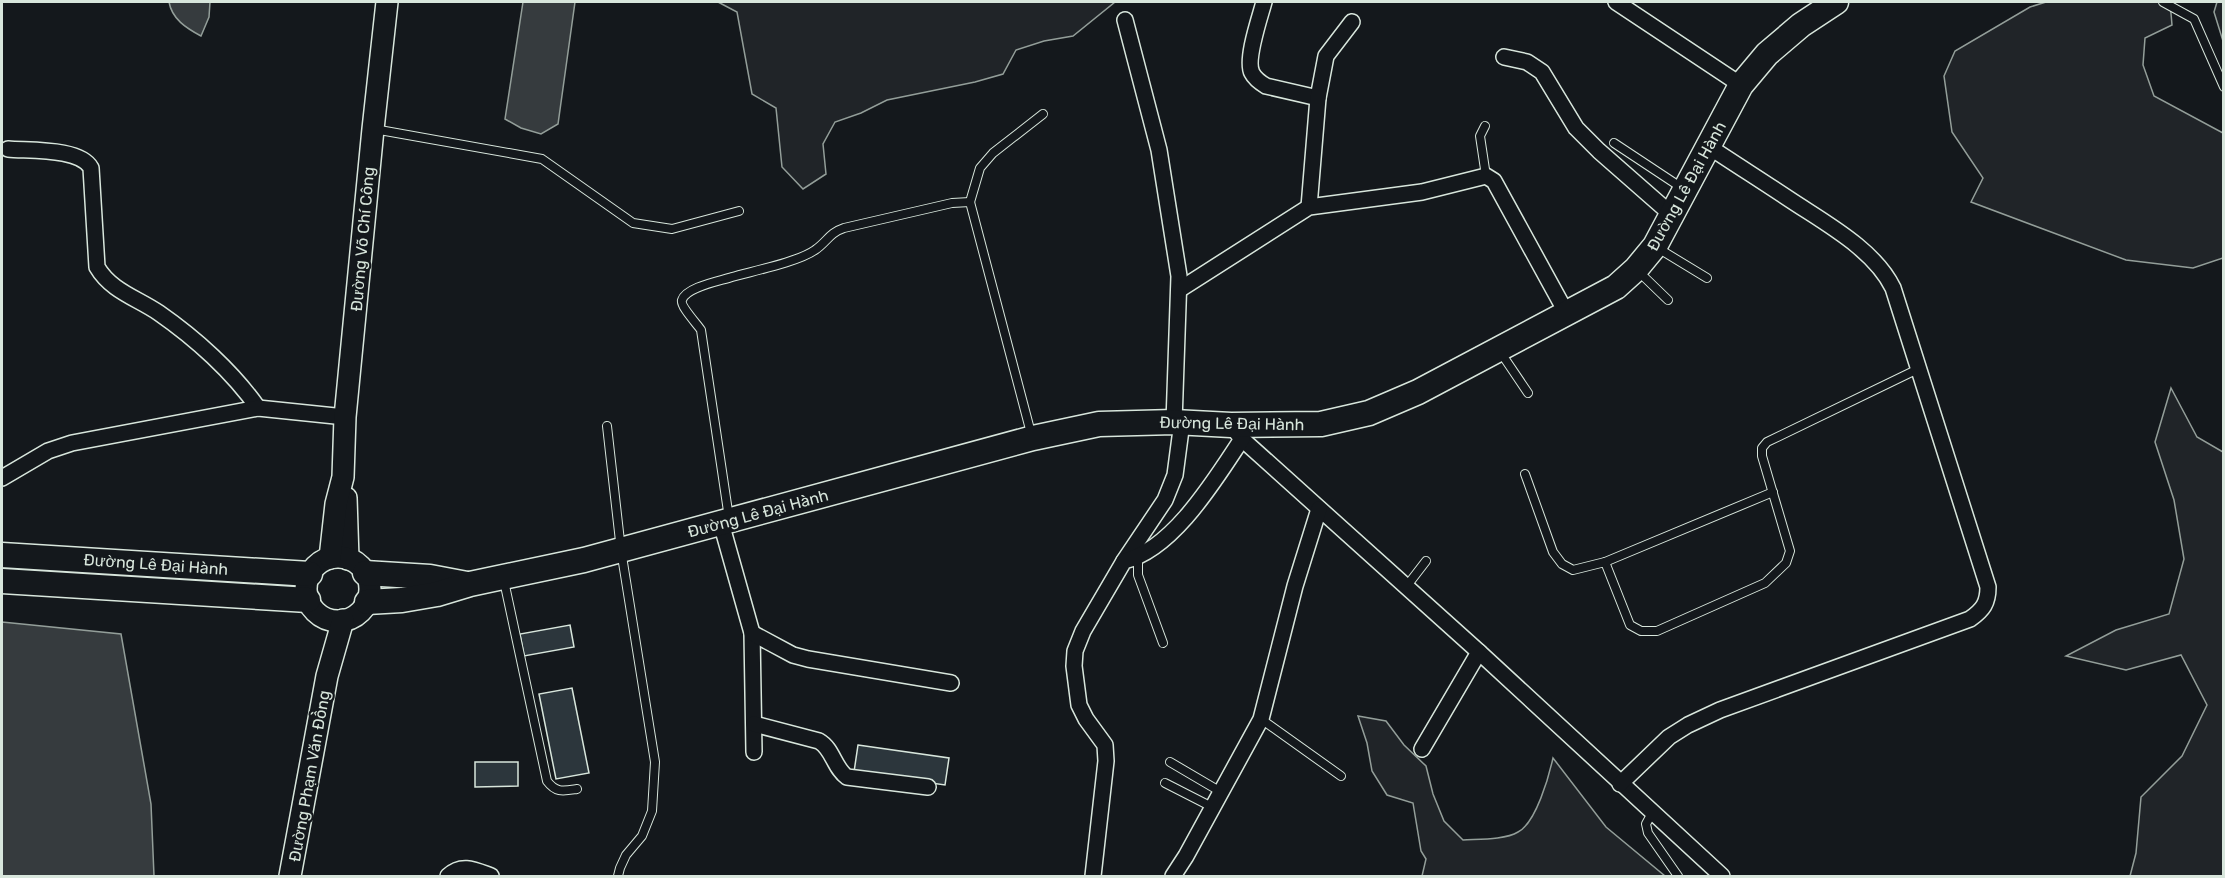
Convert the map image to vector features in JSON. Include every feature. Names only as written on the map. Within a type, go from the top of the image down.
[{"type":"main road","name":"Đường Võ Chí Công","points":[[348,563],[347,504],[343,477],[345,417],[387,2]]},
{"type":"main road","name":"Đường Lê Đại Hành","points":[[367,602],[402,600],[437,594],[470,584],[584,560],[1033,438],[1099,424],[1178,422],[1237,432],[1321,423],[1369,413],[1418,392],[1616,287],[1655,246],[1741,85],[1767,54],[1801,25],[1836,2]]},
{"type":"main road","name":"Đường Lê Đại Hành","points":[[2,555],[310,574]]},
{"type":"main road","name":"Đường Lê Đại Hành","points":[[348,563],[470,584]]},
{"type":"main road","points":[[348,563],[369,581],[370,591],[361,611],[353,617],[335,620],[315,610],[308,600],[306,592],[310,574],[318,564],[348,563]]},
{"type":"main road","name":"Đường Lê Đại Hành","points":[[2,581],[308,600]]},
{"type":"main road","name":"Đường Phạm Văn Đồng","points":[[290,876],[327,676],[335,620]]},
{"type":"street","points":[[1264,2],[1251,56],[1251,72],[1259,82],[1266,86],[1318,98]]},
{"type":"street","points":[[1624,3],[1741,85]]},
{"type":"street","points":[[1094,876],[1106,761],[1105,746],[1079,705],[1074,658],[1083,632],[1131,560],[1165,500],[1175,475],[1178,422],[1179,276],[1159,150],[1125,20]]},
{"type":"street","points":[[1310,207],[1318,98],[1326,56],[1352,22]]},
{"type":"street","points":[[1504,57],[1527,62],[1542,72],[1576,128],[1672,215]]},
{"type":"street","points":[[1620,783],[1669,736],[1688,725],[1720,710],[1970,619],[1982,611],[1988,598],[1988,587],[1893,288],[1886,275],[1874,261],[1832,227],[1708,146]]},
{"type":"street","points":[[8,149],[69,154],[87,162],[91,168],[97,267],[103,277],[113,286],[159,313],[210,355],[243,387],[258,408]]},
{"type":"street","points":[[1179,290],[1310,207],[1422,192],[1486,176],[1494,181],[1567,314]]},
{"type":"street","points":[[2,478],[48,451],[72,443],[258,408],[345,417]]},
{"type":"street","points":[[1131,560],[1158,545],[1204,495],[1237,432],[1318,509],[1479,652],[1722,876]]},
{"type":"street","points":[[1173,876],[1261,719],[1295,586],[1318,509]]},
{"type":"street","points":[[725,521],[752,633],[754,752]]},
{"type":"street","points":[[752,633],[793,655],[808,659],[951,683]]},
{"type":"street","points":[[1422,749],[1479,652]]},
{"type":"street","points":[[754,724],[819,741],[825,745],[840,772],[847,777],[928,787]]},
{"type":"street","points":[[448,876],[457,869],[467,867],[491,876]]},
{"type":"lane","points":[[2163,2],[2194,19],[2223,87]]},
{"type":"lane","points":[[1033,438],[970,202],[980,168],[993,153],[1043,114]]},
{"type":"lane","points":[[1485,126],[1480,136],[1486,176]]},
{"type":"lane","points":[[373,129],[542,159],[633,223],[672,229],[739,211]]},
{"type":"lane","points":[[1614,144],[1685,190]]},
{"type":"lane","points":[[725,521],[701,330],[682,306],[682,299],[694,289],[816,250],[833,231],[952,203],[970,202]]},
{"type":"lane","points":[[1655,246],[1707,278]]},
{"type":"lane","points":[[1635,269],[1668,300]]},
{"type":"lane","points":[[1498,350],[1528,393]]},
{"type":"lane","points":[[1605,562],[1630,625],[1641,631],[1657,631],[1765,583],[1786,563],[1790,551],[1762,456],[1762,448],[1767,442],[1918,369]]},
{"type":"lane","points":[[607,426],[621,550],[656,777],[652,811],[642,836],[626,855],[618,876]]},
{"type":"lane","points":[[1526,474],[1553,552],[1562,564],[1573,570],[1605,562],[1773,492]]},
{"type":"lane","points":[[1131,560],[1163,643]]},
{"type":"lane","points":[[1406,587],[1426,561]]},
{"type":"lane","points":[[503,577],[547,781],[559,791],[577,789]]},
{"type":"lane","points":[[1261,719],[1341,776]]},
{"type":"lane","points":[[1170,762],[1221,792]]},
{"type":"lane","points":[[1165,783],[1212,807]]},
{"type":"lane","points":[[1652,813],[1646,824],[1648,833],[1678,876]]},
{"type":"shaded area","points":[[169,2],[210,2],[209,17],[201,36],[176,18]]},
{"type":"shaded area","points":[[523,2],[575,2],[558,124],[541,134],[521,128],[505,119]]},
{"type":"shaded area","points":[[718,2],[1115,2],[1073,36],[1044,41],[1016,50],[1003,74],[887,100],[861,113],[835,122],[823,144],[826,174],[803,189],[782,167],[776,108],[752,94],[737,12]]},
{"type":"shaded area","points":[[2046,2],[2170,2],[2172,25],[2145,38],[2143,65],[2154,96],[2223,133],[2223,258],[2193,268],[2126,260],[1971,202],[1983,178],[1952,132],[1944,76],[1955,51],[2030,7]]},
{"type":"shaded area","points":[[2217,2],[2223,2],[2223,41],[2214,12]]},
{"type":"shaded area","points":[[2171,388],[2197,437],[2223,452],[2223,876],[2130,876],[2136,853],[2141,797],[2182,756],[2207,705],[2181,655],[2126,670],[2066,656],[2116,630],[2169,614],[2184,559],[2174,500],[2155,442]]},
{"type":"shaded area","points":[[2,622],[121,634],[151,804],[154,876],[2,876]]},
{"type":"shaded area","points":[[1358,716],[1386,721],[1404,745],[1426,766],[1433,794],[1444,821],[1463,840],[1513,835],[1525,827],[1541,798],[1553,758],[1606,827],[1665,876],[1422,876],[1426,859],[1421,851],[1413,803],[1387,795],[1372,771],[1367,743]]},
{"type":"building","points":[[570,625],[574,647],[524,656],[520,634]]},
{"type":"building","points":[[572,688],[589,773],[556,779],[539,694]]},
{"type":"building","points":[[858,745],[949,758],[945,785],[854,772]]},
{"type":"building","points":[[475,762],[518,762],[518,786],[475,787]]}]
